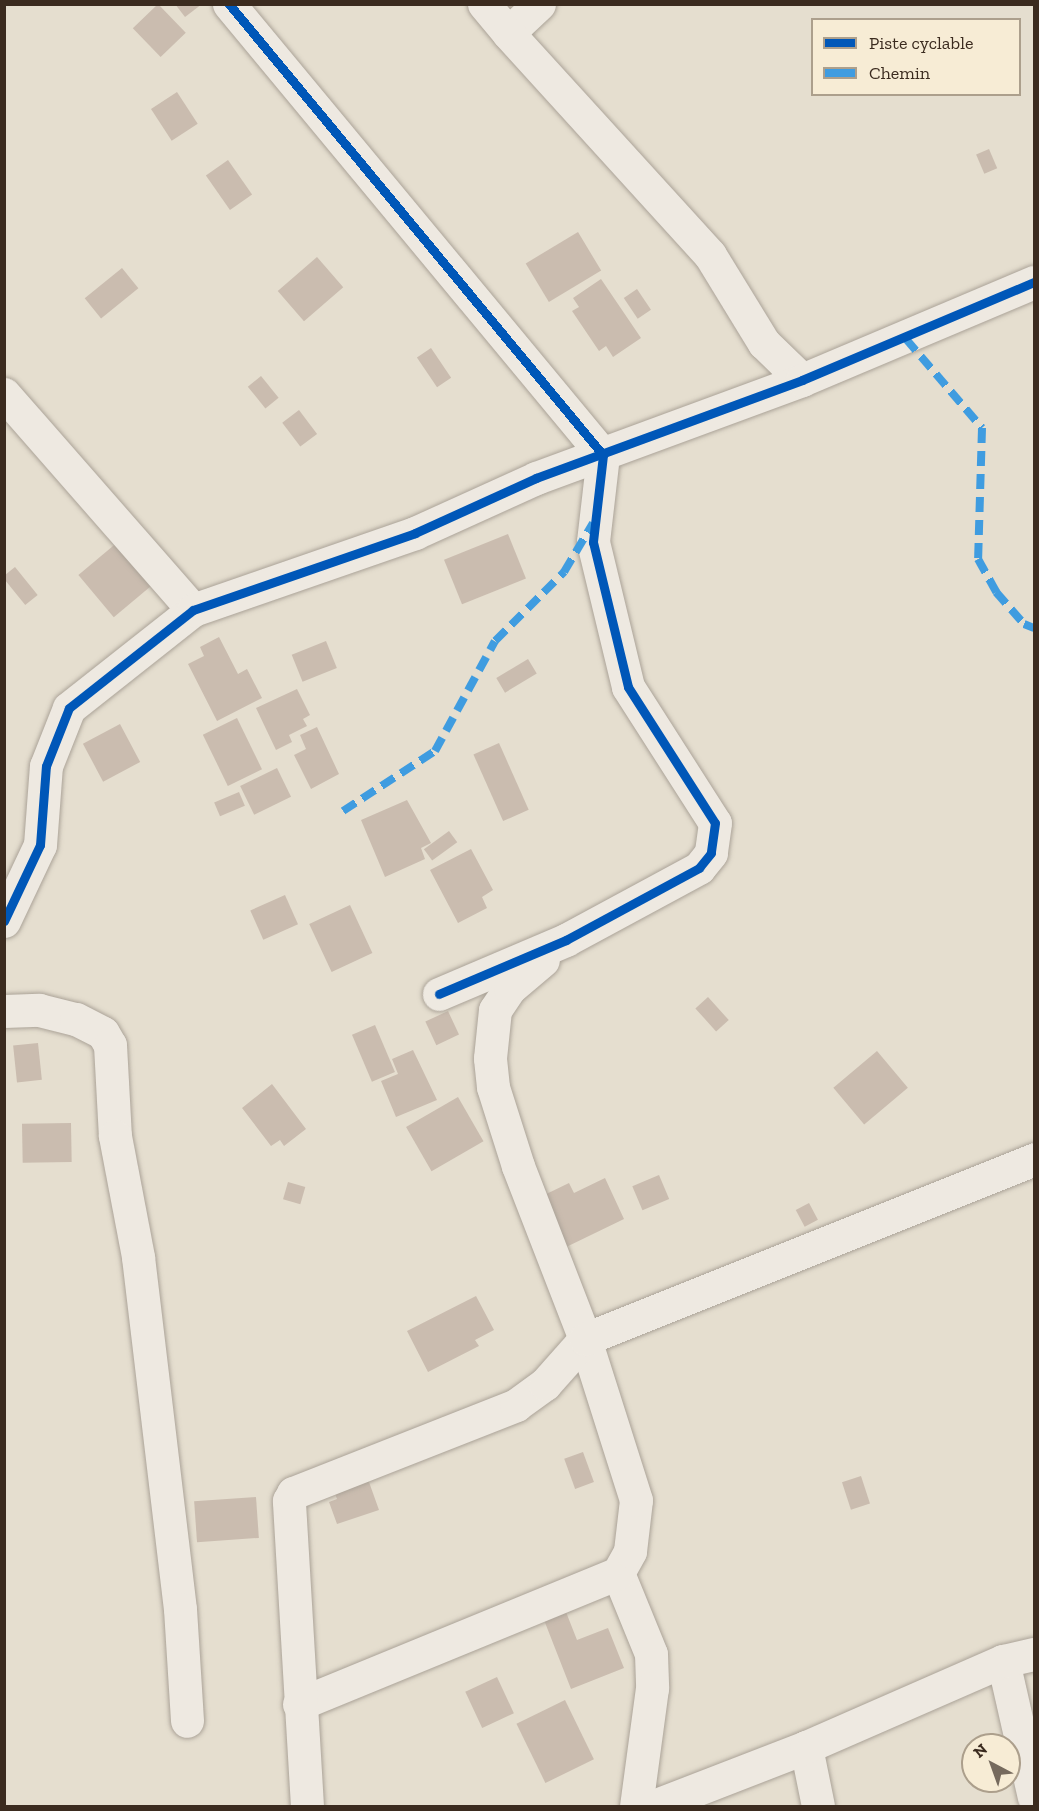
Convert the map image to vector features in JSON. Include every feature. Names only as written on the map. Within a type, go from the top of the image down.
[{"type":"street","points":[[229,4],[603,455],[593,542],[628,687],[715,823],[711,853],[699,868],[566,940],[439,994]]},
{"type":"street","points":[[484,4],[710,255],[764,343],[802,380]]},
{"type":"street","points":[[508,33],[539,4]]},
{"type":"street","points":[[4,921],[40,845],[46,766],[69,708],[193,610],[416,533],[536,478],[802,380],[1035,282]]},
{"type":"street","points":[[4,394],[193,610]]},
{"type":"street","points":[[299,1704],[618,1573],[630,1551],[636,1500],[585,1339],[518,1166],[493,1087],[490,1058],[495,1010],[510,988],[566,940]]},
{"type":"street","points":[[4,1011],[39,1010],[76,1019],[103,1033],[110,1045],[115,1136],[138,1257],[180,1609],[187,1721]]},
{"type":"street","points":[[307,1806],[299,1704],[290,1501],[293,1493],[516,1405],[545,1384],[585,1339],[1035,1159]]},
{"type":"street","points":[[618,1573],[651,1654],[652,1688],[636,1806]]},
{"type":"street","points":[[654,1806],[806,1747],[1003,1661],[1035,1654]]},
{"type":"street","points":[[1003,1661],[1035,1797]]},
{"type":"street","points":[[806,1747],[818,1806]]},
{"type":"building","points":[[158,4],[186,33],[161,57],[133,28]]},
{"type":"building","points":[[175,4],[202,4],[185,17]]},
{"type":"building","points":[[177,92],[198,124],[172,141],[151,109]]},
{"type":"building","points":[[989,149],[997,168],[984,174],[976,154]]},
{"type":"building","points":[[228,160],[252,194],[230,210],[206,175]]},
{"type":"building","points":[[578,232],[601,271],[549,302],[526,263]]},
{"type":"building","points":[[317,257],[343,287],[304,321],[278,291]]},
{"type":"building","points":[[122,268],[138,288],[101,318],[85,298]]},
{"type":"building","points":[[601,279],[641,338],[613,357],[606,346],[599,351],[572,311],[579,307],[573,298]]},
{"type":"building","points":[[637,289],[651,310],[638,319],[624,298]]},
{"type":"building","points":[[431,348],[451,378],[437,387],[417,358]]},
{"type":"building","points":[[261,376],[279,398],[265,408],[248,387]]},
{"type":"building","points":[[299,410],[317,434],[300,447],[282,423]]},
{"type":"building","points":[[508,534],[526,579],[462,604],[444,560]]},
{"type":"building","points":[[119,541],[154,583],[114,617],[78,575]]},
{"type":"building","points":[[15,567],[38,595],[25,605],[4,579],[4,576]]},
{"type":"building","points":[[219,637],[238,674],[247,669],[262,698],[217,721],[188,664],[204,656],[200,647]]},
{"type":"building","points":[[326,641],[337,668],[303,682],[292,655]]},
{"type":"building","points":[[528,659],[537,674],[505,693],[496,678]]},
{"type":"building","points":[[297,689],[310,715],[303,719],[307,726],[289,735],[292,742],[276,750],[256,708]]},
{"type":"building","points":[[237,718],[262,769],[228,786],[203,735]]},
{"type":"building","points":[[120,724],[140,762],[103,782],[83,744]]},
{"type":"building","points":[[317,727],[339,774],[311,789],[294,755],[306,749],[300,735]]},
{"type":"building","points":[[499,743],[529,810],[503,821],[473,754]]},
{"type":"building","points":[[277,768],[291,797],[254,815],[240,786]]},
{"type":"building","points":[[239,792],[245,806],[220,816],[214,803]]},
{"type":"building","points":[[407,800],[431,843],[421,848],[425,859],[385,877],[361,820]]},
{"type":"building","points":[[449,831],[457,842],[432,861],[424,849]]},
{"type":"building","points":[[471,849],[493,890],[482,897],[487,908],[458,923],[430,870]]},
{"type":"building","points":[[285,895],[298,924],[263,940],[250,910]]},
{"type":"building","points":[[350,905],[372,953],[332,972],[309,924]]},
{"type":"building","points":[[708,997],[729,1020],[716,1031],[695,1008]]},
{"type":"building","points":[[448,1011],[459,1035],[436,1045],[425,1022]]},
{"type":"building","points":[[375,1025],[395,1072],[372,1082],[352,1035]]},
{"type":"building","points":[[38,1043],[42,1080],[17,1082],[13,1046]]},
{"type":"building","points":[[413,1050],[437,1100],[396,1117],[381,1081],[398,1074],[392,1059]]},
{"type":"building","points":[[877,1051],[908,1088],[864,1124],[833,1088]]},
{"type":"building","points":[[272,1084],[306,1129],[284,1146],[280,1140],[271,1146],[242,1108]]},
{"type":"building","points":[[458,1097],[484,1141],[432,1171],[406,1127]]},
{"type":"building","points":[[71,1123],[72,1162],[23,1163],[22,1124]]},
{"type":"building","points":[[659,1175],[669,1199],[642,1210],[632,1186]]},
{"type":"building","points":[[605,1178],[624,1219],[560,1250],[536,1199],[569,1183],[574,1193]]},
{"type":"building","points":[[288,1182],[305,1187],[300,1204],[283,1199]]},
{"type":"building","points":[[809,1203],[818,1220],[805,1227],[796,1210]]},
{"type":"building","points":[[476,1296],[494,1330],[475,1340],[479,1346],[428,1372],[407,1331]]},
{"type":"building","points":[[583,1452],[594,1482],[575,1489],[564,1459]]},
{"type":"building","points":[[364,1468],[379,1510],[337,1524],[329,1502],[337,1499],[330,1480]]},
{"type":"building","points":[[861,1476],[870,1504],[851,1510],[842,1482]]},
{"type":"building","points":[[256,1497],[259,1538],[197,1542],[194,1501]]},
{"type":"building","points":[[566,1612],[577,1640],[608,1628],[624,1668],[571,1689],[544,1620]]},
{"type":"building","points":[[497,1677],[514,1713],[482,1728],[465,1692]]},
{"type":"building","points":[[565,1700],[594,1759],[545,1783],[516,1724]]},
{"type":"marked path","points":[[906,339],[982,428],[978,559],[996,592],[1024,624],[1034,628]]},
{"type":"marked path","points":[[343,811],[435,751],[495,641],[564,572],[593,523]]},
{"type":"cycle path","points":[[229,4],[603,455],[593,542],[628,687],[715,823],[711,853],[699,868],[566,940],[439,994]]},
{"type":"cycle path","points":[[4,921],[40,845],[46,766],[69,708],[193,610],[415,533],[536,478],[802,380],[1034,282]]}]
